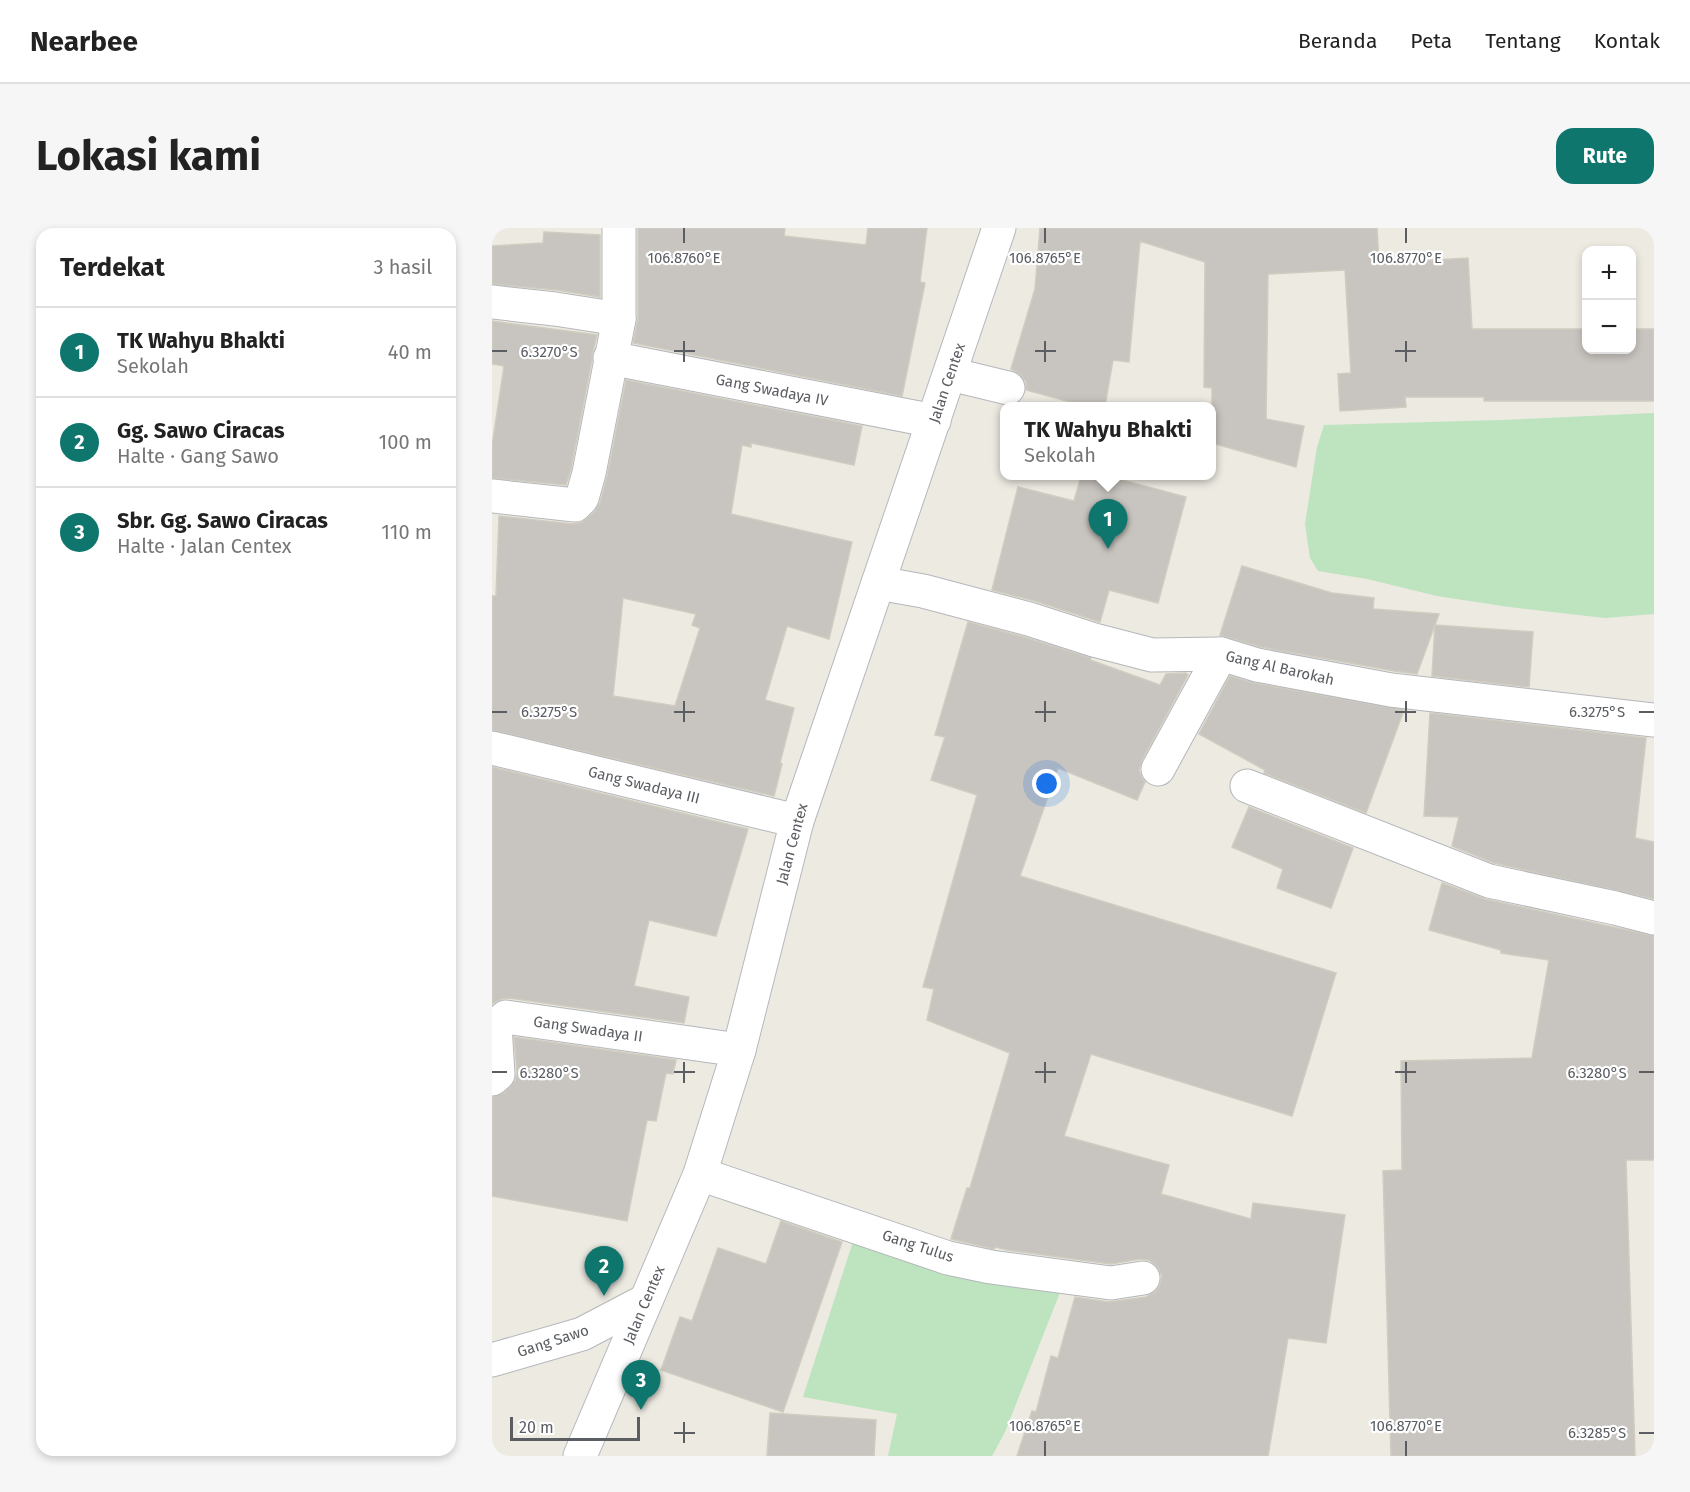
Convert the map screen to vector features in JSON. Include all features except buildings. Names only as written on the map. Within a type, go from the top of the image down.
[{"type":"street","points":[[492,496],[576,505],[583,494],[619,319],[619,228]]},
{"type":"street","name":"Jalan Centex","points":[[580,1456],[700,1174],[739,1050],[797,821],[999,228]]},
{"type":"street","points":[[492,302],[619,319]]},
{"type":"street","name":"Gang Swadaya IV","points":[[610,358],[934,421]]},
{"type":"street","points":[[950,374],[1008,388]]},
{"type":"street","name":"Gang Al Barokah","points":[[878,583],[923,591],[1152,655],[1221,654],[1257,665],[1391,690],[1654,720]]},
{"type":"street","points":[[1158,769],[1221,654]]},
{"type":"street","name":"Gang Swadaya III","points":[[492,748],[797,821]]},
{"type":"street","points":[[1247,786],[1489,880],[1654,918]]},
{"type":"street","name":"Gang Swadaya II","points":[[492,1079],[498,1074],[495,1026],[506,1017],[739,1050]]},
{"type":"street","name":"Gang Tulus","points":[[700,1174],[948,1257],[991,1267],[1111,1283],[1143,1278]]},
{"type":"street","name":"Gang Sawo","points":[[492,1360],[582,1334],[645,1302]]},
{"type":"green space","points":[[1654,413],[1654,614],[1605,618],[1437,596],[1367,579],[1318,571],[1310,558],[1305,524],[1317,447],[1324,425]]},
{"type":"green space","points":[[857,1229],[1063,1285],[1005,1432],[992,1456],[888,1456],[897,1414],[803,1397]]},
{"type":"place","name":"TK Wahyu Bhakti","points":[[1108,549]]},
{"type":"place","name":"Gg. Sawo Ciracas","points":[[604,1296]]},
{"type":"place","name":"Sbr. Gg. Sawo Ciracas","points":[[641,1410]]}]
